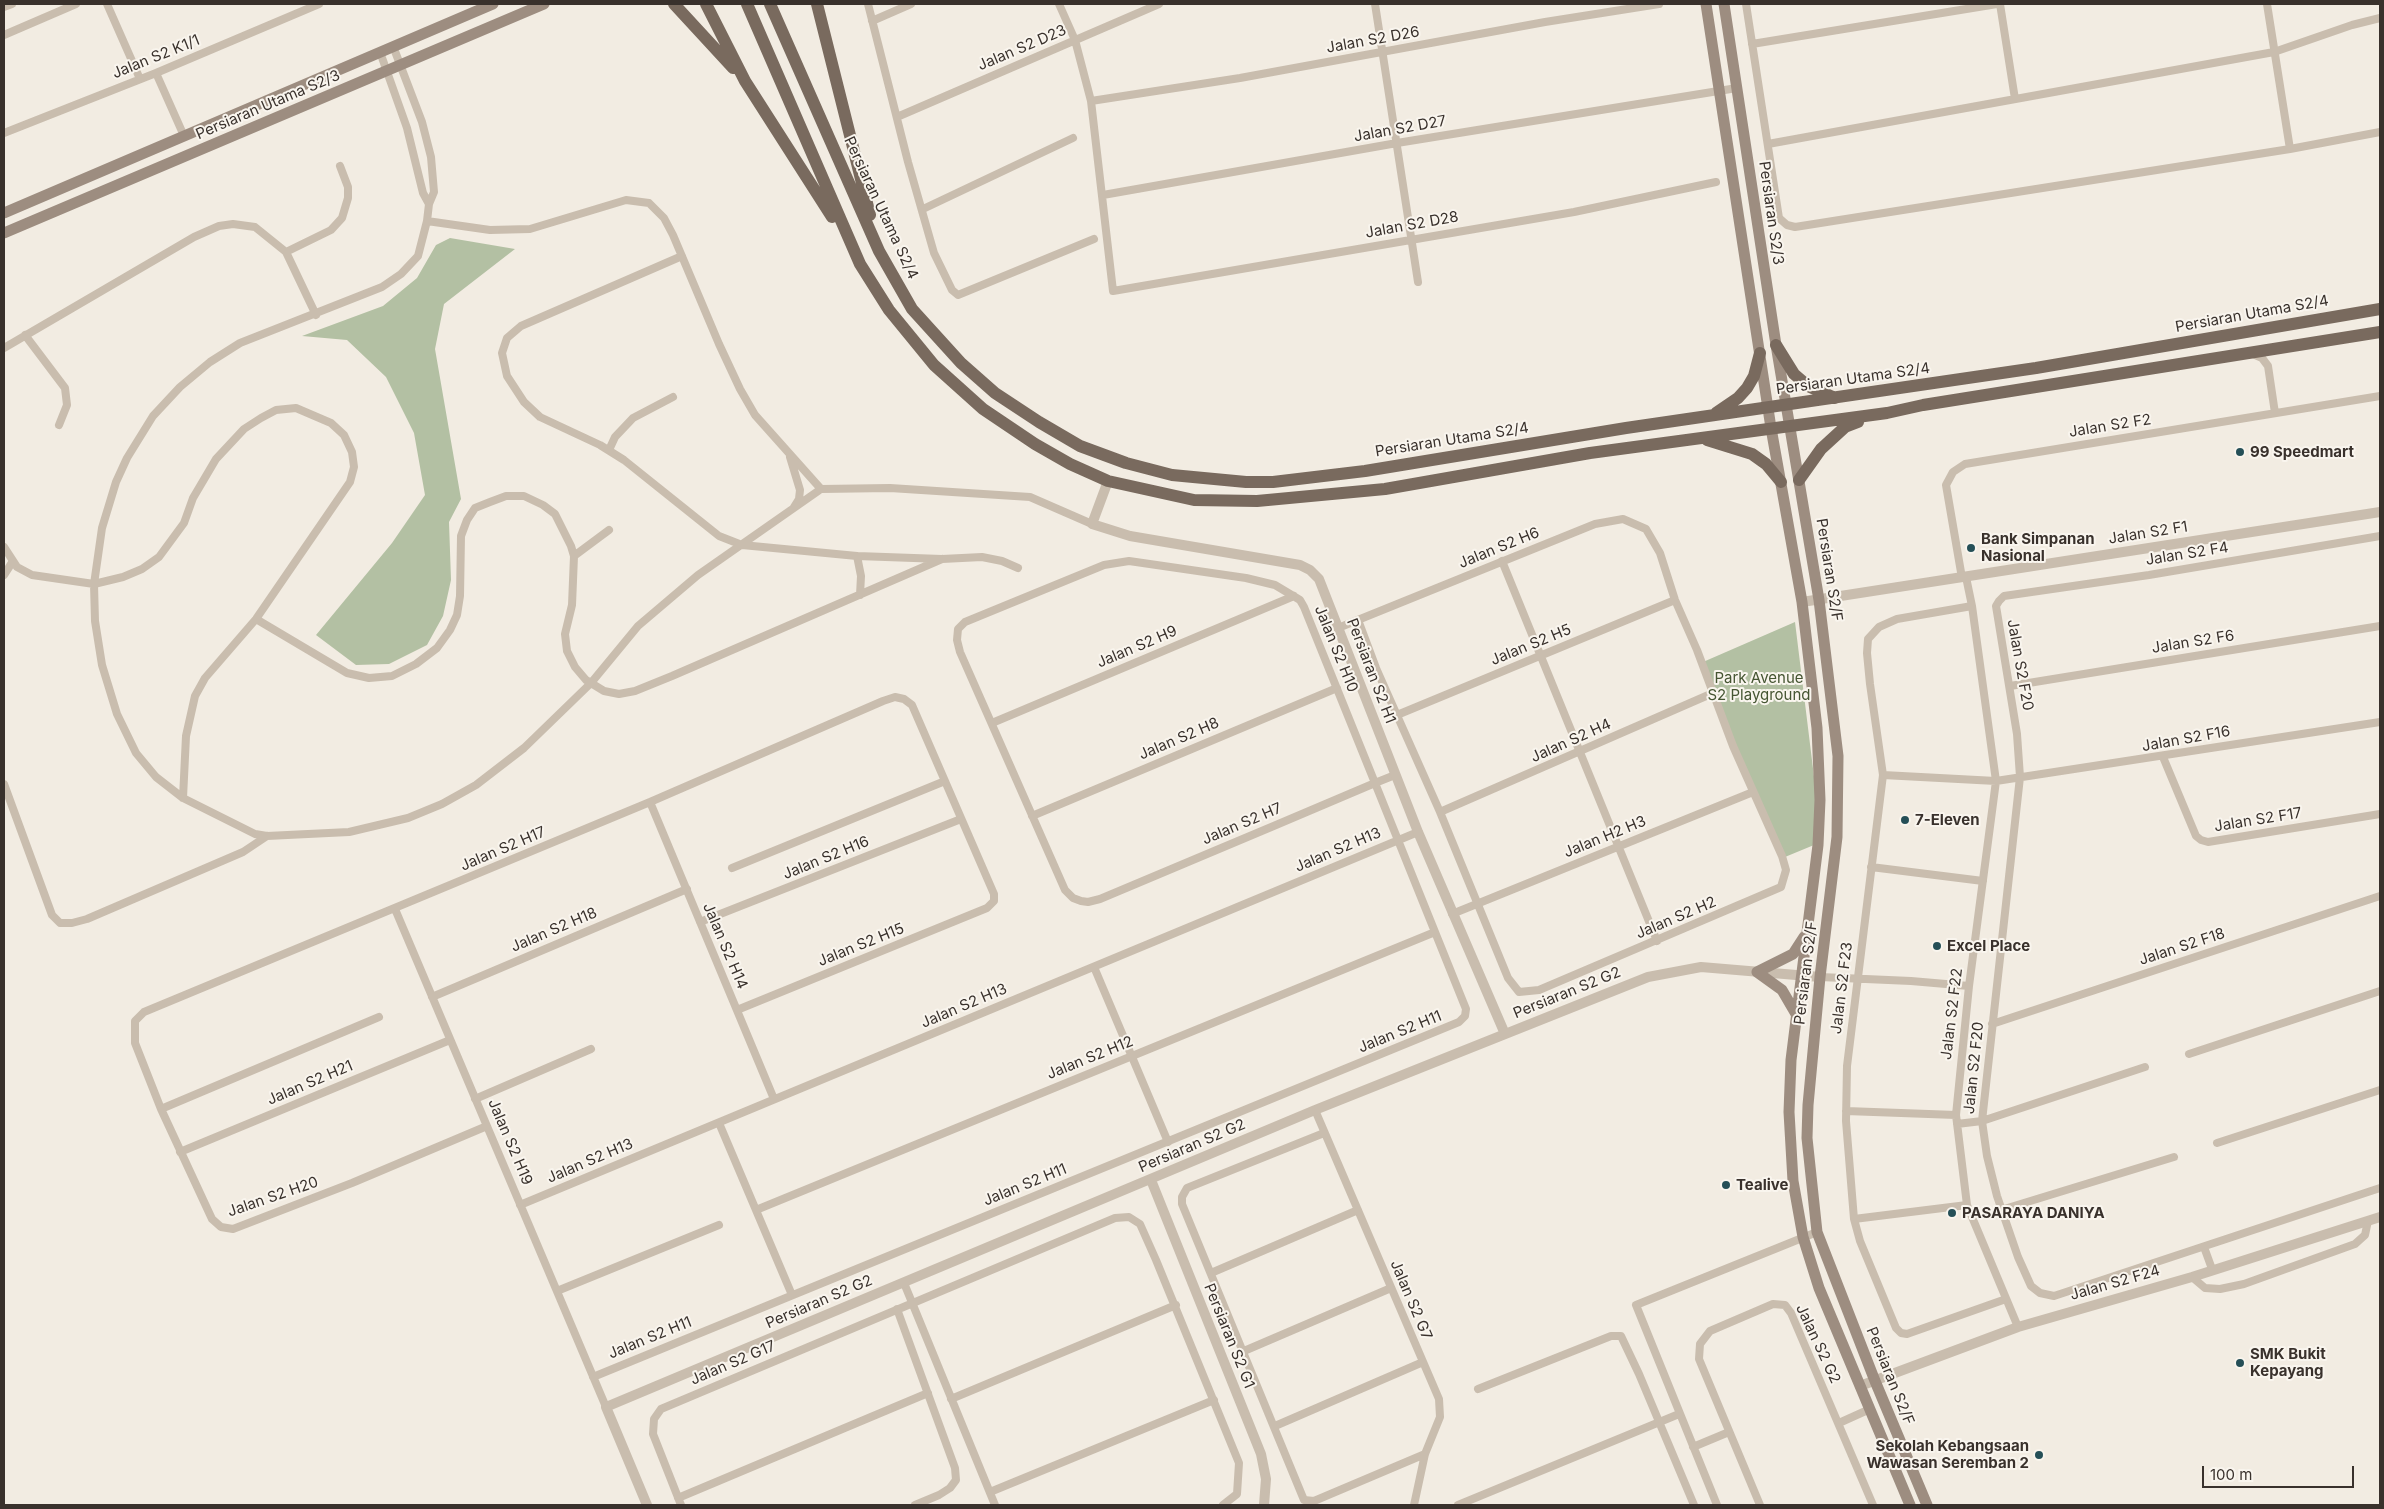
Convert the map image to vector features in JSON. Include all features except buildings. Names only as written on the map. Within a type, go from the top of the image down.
[{"type":"main road","name":"Persiaran Utama S2/3","points":[[4,213],[493,4]]},
{"type":"main road","name":"Persiaran Utama S2/3","points":[[4,233],[544,4]]},
{"type":"main road","points":[[674,4],[745,80]]},
{"type":"main road","points":[[706,4],[745,80],[852,246]]},
{"type":"main road","points":[[747,4],[852,246],[868,278],[894,318],[934,365],[983,409],[1035,444],[1070,464],[1108,481],[1194,500],[1257,501],[1385,488],[1590,454],[1887,413],[1923,405],[2380,332]]},
{"type":"main road","name":"Persiaran Utama S2/4","points":[[770,4],[880,251],[912,309],[961,363],[994,392],[1039,422],[1080,446],[1126,463],[1172,475],[1246,482],[1307,478],[1626,428],[2036,368],[2380,309]]},
{"type":"main road","points":[[818,4],[880,251]]},
{"type":"main road","name":"Persiaran S2/F","points":[[1706,4],[1771,428],[1802,602],[1816,710],[1820,800],[1818,845],[1796,1014],[1789,1112],[1793,1181],[1803,1237],[1819,1288],[1910,1505]]},
{"type":"main road","name":"Persiaran S2/3","points":[[1724,4],[1790,425]]},
{"type":"main road","points":[[1776,345],[1794,374],[1808,386],[1835,398]]},
{"type":"main road","points":[[1712,416],[1738,398],[1747,388],[1754,376],[1760,353]]},
{"type":"main road","points":[[1799,480],[1821,448],[1845,427],[1887,413]]},
{"type":"main road","name":"Persiaran S2/F","points":[[1790,425],[1819,600],[1838,756],[1837,837],[1810,1070],[1807,1138],[1817,1232],[1875,1381],[1927,1505]]},
{"type":"main road","points":[[1704,439],[1752,454],[1766,464],[1781,482]]},
{"type":"main road","points":[[1796,1014],[1782,990],[1757,972],[1793,954],[1806,933]]},
{"type":"street","points":[[4,7],[12,4]]},
{"type":"street","points":[[4,35],[76,4]]},
{"type":"street","points":[[107,4],[140,79]]},
{"type":"street","name":"Jalan S2 K1/1","points":[[4,133],[156,73],[318,4]]},
{"type":"street","points":[[868,4],[908,162],[923,209],[934,253],[952,290],[958,295],[1094,240]]},
{"type":"street","points":[[872,21],[911,4]]},
{"type":"street","points":[[1059,4],[1075,40],[1091,101],[1103,195]]},
{"type":"street","name":"Jalan S2 D23","points":[[897,116],[1158,4]]},
{"type":"street","points":[[1375,4],[1384,52],[1418,282]]},
{"type":"street","name":"Jalan S2 D26","points":[[1091,101],[1659,4]]},
{"type":"street","points":[[1746,4],[1779,218],[1787,225],[1795,227],[2290,149],[2380,132]]},
{"type":"street","points":[[1752,44],[1998,4],[2015,99]]},
{"type":"street","points":[[2267,4],[2290,149]]},
{"type":"street","points":[[1768,144],[2274,52],[2352,25],[2380,18]]},
{"type":"street","points":[[393,46],[418,109],[431,157],[434,192],[428,204],[427,221],[418,256],[401,274],[382,287],[316,315],[280,326],[240,344],[210,362],[180,387],[153,416],[127,458],[116,482],[102,528],[94,584],[95,622],[102,665],[117,714],[136,753],[156,777],[183,798],[255,834],[267,836],[349,832],[408,818],[442,804],[476,785],[524,748],[591,682],[638,626],[698,575],[822,489],[890,488],[1030,497],[1092,524],[1108,481]]},
{"type":"street","points":[[380,52],[402,115],[423,193],[428,204]]},
{"type":"street","points":[[156,73],[184,136]]},
{"type":"street","name":"Jalan S2 D27","points":[[1103,195],[1397,143],[1737,88]]},
{"type":"street","points":[[402,115],[418,109]]},
{"type":"street","points":[[923,209],[1073,138]]},
{"type":"street","points":[[286,252],[331,230],[342,218],[348,198],[348,187],[340,166]]},
{"type":"street","name":"Jalan S2 D28","points":[[1103,195],[1113,290],[1411,238],[1574,212],[1716,182]]},
{"type":"street","points":[[427,221],[490,230],[530,229],[626,200],[649,203],[664,218],[740,389],[755,415],[822,489]]},
{"type":"street","points":[[4,348],[194,237],[219,226],[233,224],[255,227],[286,252],[316,315]]},
{"type":"street","points":[[682,256],[521,326],[507,338],[502,353],[507,376],[524,402],[540,417],[609,450],[719,536],[742,545],[857,556],[942,559],[982,557],[1002,561],[1018,568]]},
{"type":"street","points":[[25,335],[65,388],[67,405],[59,424]]},
{"type":"street","points":[[2276,413],[2268,366],[2271,356],[2280,348]]},
{"type":"street","points":[[2252,353],[2262,358],[2268,366]]},
{"type":"street","name":"Jalan S2 F2","points":[[1964,577],[1946,485],[1948,478],[1958,467],[2380,396]]},
{"type":"street","points":[[609,450],[615,437],[633,418],[673,397]]},
{"type":"street","points":[[4,547],[17,567],[32,575],[94,584],[123,577],[142,569],[159,557],[184,524],[193,498],[216,459],[244,429],[261,418],[276,410],[296,408],[331,423],[344,435],[352,452],[354,467],[350,482],[256,619],[205,678],[195,696],[186,736],[183,798]]},
{"type":"street","points":[[788,451],[794,464],[800,490],[799,499],[793,509]]},
{"type":"street","points":[[256,619],[346,674],[369,678],[392,676],[416,664],[437,648],[450,630],[457,615],[460,596],[461,536],[466,520],[476,508],[506,496],[524,496],[555,514],[563,528],[574,556],[572,605],[565,634],[567,651],[575,667],[591,682],[604,691],[619,694],[635,691],[831,605],[860,595],[942,559]]},
{"type":"street","name":"Jalan S2 F1","points":[[1802,602],[2380,512]]},
{"type":"street","name":"Jalan S2 H6","points":[[1338,628],[1595,524],[1623,519],[1646,529],[1660,553],[1675,600],[1753,792],[1782,856]]},
{"type":"street","name":"Persiaran S2 H1","points":[[1092,524],[1130,536],[1300,565],[1310,570],[1319,579],[1418,832],[1505,1034]]},
{"type":"street","points":[[574,556],[609,530]]},
{"type":"street","name":"Jalan S2 F4","points":[[1999,600],[2004,596],[2149,575],[2380,536]]},
{"type":"street","points":[[857,556],[861,576],[860,595]]},
{"type":"street","points":[[4,575],[13,561]]},
{"type":"street","name":"Jalan S2 H10","points":[[1100,899],[1088,902],[1081,901],[1073,898],[1065,890],[956,640],[958,629],[966,622],[985,612],[1104,565],[1129,561],[1246,578],[1275,585],[1300,600],[1304,607],[1466,1009],[1465,1016]]},
{"type":"street","points":[[1502,561],[1657,940]]},
{"type":"street","name":"Jalan S2 F22","points":[[1964,577],[1972,606],[1996,781],[1968,986],[1956,1119],[1967,1205],[2018,1327]]},
{"type":"street","name":"Jalan S2 H9","points":[[992,723],[1294,596]]},
{"type":"street","name":"Jalan S2 H5","points":[[1397,715],[1675,600]]},
{"type":"street","name":"Jalan S2 F20","points":[[1999,600],[1996,606],[2017,734],[2020,777],[1982,1121],[1987,1156],[2001,1210],[2031,1286],[2040,1293],[2054,1296],[2380,1188]]},
{"type":"street","name":"Jalan S2 F23","points":[[1972,606],[1897,619],[1879,627],[1868,639],[1866,653],[1883,775],[1847,1066],[1846,1111],[1854,1218],[1860,1241],[1896,1328],[1900,1333],[1907,1334],[2006,1299]]},
{"type":"street","points":[[1358,620],[1478,904]]},
{"type":"street","name":"Jalan S2 F6","points":[[2010,686],[2380,626]]},
{"type":"street","name":"Jalan S2 H8","points":[[1032,816],[1337,688]]},
{"type":"street","name":"Jalan S2 H4","points":[[1440,812],[1713,693]]},
{"type":"street","name":"Jalan S2 H17","points":[[134,1021],[144,1012],[395,909],[895,697],[904,699],[912,705],[945,781]]},
{"type":"street","name":"Jalan S2 F16","points":[[1883,775],[1996,781],[2380,722]]},
{"type":"street","name":"Jalan S2 F17","points":[[2162,757],[2196,836],[2208,842],[2380,814]]},
{"type":"street","name":"Jalan S2 H7","points":[[1100,899],[1395,775]]},
{"type":"street","points":[[732,868],[945,781],[961,819]]},
{"type":"street","points":[[4,784],[52,915],[60,923],[72,923],[87,919],[243,852],[267,836]]},
{"type":"street","name":"Jalan H2 H3","points":[[1452,914],[1753,792]]},
{"type":"street","name":"Jalan S2 H14","points":[[650,802],[774,1099]]},
{"type":"street","name":"Jalan S2 H15","points":[[737,1010],[987,908],[994,901],[994,894],[961,819]]},
{"type":"street","name":"Jalan S2 H16","points":[[700,922],[961,819]]},
{"type":"street","name":"Jalan S2 H13","points":[[520,1205],[1418,832]]},
{"type":"street","name":"Jalan S2 H2","points":[[1478,904],[1508,978],[1519,992],[1539,990],[1781,887],[1786,870],[1782,856]]},
{"type":"street","points":[[1871,867],[1983,881]]},
{"type":"street","name":"Jalan S2 H18","points":[[432,996],[686,889]]},
{"type":"street","name":"Jalan S2 F18","points":[[1992,1024],[2380,896]]},
{"type":"street","name":"Jalan S2 H19","points":[[395,909],[606,1407]]},
{"type":"street","name":"Jalan S2 H12","points":[[756,1210],[1435,932]]},
{"type":"street","points":[[1094,967],[1168,1142]]},
{"type":"street","name":"Persiaran S2 G2","points":[[606,1407],[1315,1110],[1648,977],[1702,967],[1820,977]]},
{"type":"street","points":[[1820,977],[1968,986]]},
{"type":"street","points":[[2189,1054],[2380,991]]},
{"type":"street","name":"Jalan S2 H11","points":[[594,1377],[1459,1022],[1465,1016]]},
{"type":"street","points":[[161,1109],[379,1018]]},
{"type":"street","name":"Jalan S2 H20","points":[[134,1021],[135,1042],[161,1109],[212,1219],[221,1227],[233,1229],[352,1183],[487,1126]]},
{"type":"street","name":"Jalan S2 H21","points":[[180,1152],[450,1040]]},
{"type":"street","points":[[475,1099],[591,1049]]},
{"type":"street","points":[[1846,1111],[1982,1121],[2145,1067]]},
{"type":"street","points":[[2218,1143],[2380,1090]]},
{"type":"street","name":"Jalan S2 G7","points":[[1315,1110],[1440,1404],[1435,1433],[1426,1454],[1414,1505]]},
{"type":"street","points":[[719,1123],[792,1295]]},
{"type":"street","points":[[1324,1133],[1187,1188],[1182,1197],[1182,1204],[1304,1500],[1308,1502],[1314,1501],[1426,1454]]},
{"type":"street","points":[[2001,1210],[2174,1157]]},
{"type":"street","name":"Persiaran S2 G1","points":[[1151,1180],[1261,1454],[1266,1479],[1264,1505]]},
{"type":"street","points":[[1854,1218],[1967,1205]]},
{"type":"street","points":[[1211,1272],[1358,1210]]},
{"type":"street","name":"Jalan S2 G17","points":[[680,1502],[653,1434],[654,1419],[661,1409],[1115,1218],[1129,1217],[1140,1224],[1176,1305]]},
{"type":"street","name":"Jalan S2 F24","points":[[1860,1386],[2018,1327],[2192,1277],[2380,1217]]},
{"type":"street","points":[[2192,1277],[2205,1288],[2220,1288],[2244,1284],[2355,1244],[2365,1235],[2368,1221]]},
{"type":"street","points":[[557,1291],[720,1225]]},
{"type":"street","points":[[1717,1505],[1636,1305],[1817,1232]]},
{"type":"street","points":[[2204,1247],[2212,1270]]},
{"type":"street","points":[[904,1283],[996,1505]]},
{"type":"street","points":[[1244,1351],[1392,1288]]},
{"type":"street","name":"Jalan S2 G2","points":[[1760,1505],[1699,1359],[1700,1344],[1710,1331],[1772,1304],[1785,1305],[1791,1314],[1839,1423],[1872,1505]]},
{"type":"street","points":[[951,1399],[1176,1305],[1239,1463],[1237,1494],[1223,1505]]},
{"type":"street","points":[[897,1309],[955,1468],[956,1480],[950,1488],[915,1505]]},
{"type":"street","points":[[1478,1389],[1611,1336],[1621,1336],[1694,1505]]},
{"type":"street","points":[[1275,1426],[1423,1362]]},
{"type":"street","points":[[680,1502],[928,1393]]},
{"type":"street","points":[[990,1492],[1214,1400]]},
{"type":"street","points":[[606,1407],[647,1505]]},
{"type":"street","points":[[1839,1423],[1870,1409]]},
{"type":"street","points":[[1458,1505],[1679,1414]]},
{"type":"street","points":[[1693,1446],[1729,1432]]},
{"type":"green space","points":[[450,238],[515,249],[444,304],[435,349],[461,499],[449,522],[451,580],[443,616],[427,645],[389,664],[356,665],[316,635],[392,543],[425,495],[414,433],[386,377],[347,340],[302,336],[383,306],[417,278],[436,245]]},
{"type":"green space","name":"Park Avenue S2 Playground","points":[[1795,622],[1817,801],[1814,845],[1785,857],[1733,742],[1703,662]]},
{"type":"place","name":"99 Speedmart","points":[[2240,452]]},
{"type":"place","name":"Bank Simpanan Nasional","points":[[1971,548]]},
{"type":"place","name":"7-Eleven","points":[[1905,820]]},
{"type":"place","name":"Excel Place","points":[[1937,946]]},
{"type":"place","name":"Tealive","points":[[1726,1185]]},
{"type":"place","name":"PASARAYA DANIYA","points":[[1952,1213]]},
{"type":"place","name":"SMK Bukit Kepayang","points":[[2240,1363]]},
{"type":"place","name":"Sekolah Kebangsaan Wawasan Seremban 2","points":[[2039,1455]]}]
